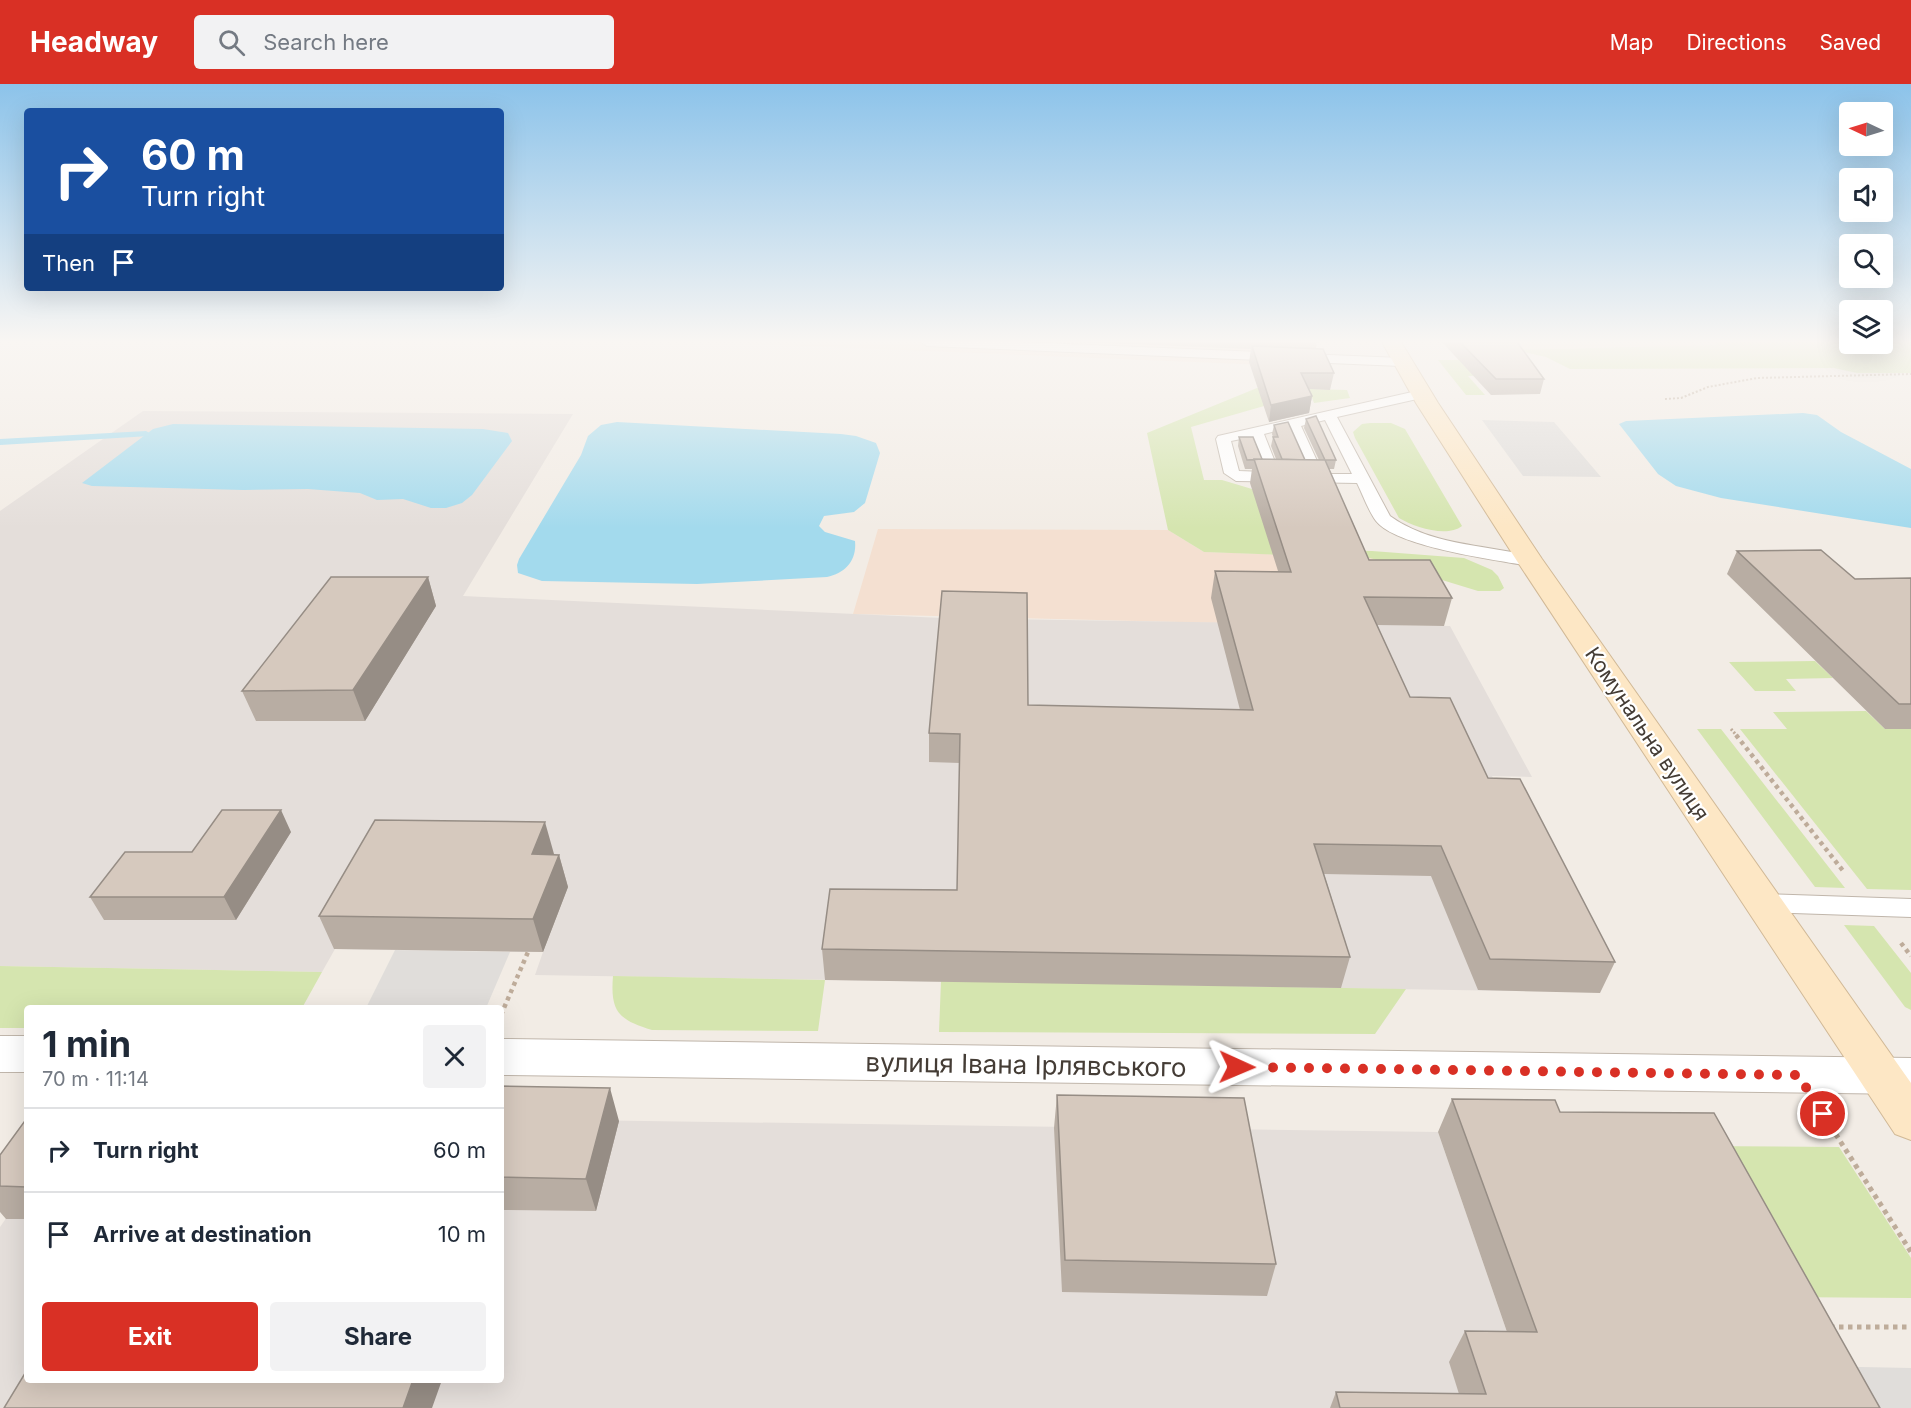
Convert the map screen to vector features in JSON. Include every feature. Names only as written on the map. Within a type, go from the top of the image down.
[{"type":"main road","name":"Комунальна вулиця","points":[[1427,404],[1530,561],[1761,903],[1895,1076],[1911,1120]]},
{"type":"street","points":[[0,1054],[24,1054]]},
{"type":"street","name":"вулиця Івана Ірлявського","points":[[504,1058],[1895,1076]]},
{"type":"lane","points":[[1362,479],[1240,477],[1232,473],[1223,439],[1376,404]]},
{"type":"lane","points":[[1329,414],[1383,519],[1395,529],[1413,536],[1530,561]]},
{"type":"lane","points":[[1292,422],[1317,478]]},
{"type":"lane","points":[[1256,430],[1273,477]]},
{"type":"lane","points":[[1761,903],[1911,908]]},
{"type":"path","points":[[1731,729],[1911,956]]},
{"type":"path","points":[[504,1008],[528,952]]},
{"type":"path","points":[[1798,1075],[1911,1252]]},
{"type":"path","points":[[1823,1327],[1911,1327]]},
{"type":"shaded area","points":[[143,411],[573,414],[463,596],[942,618],[1450,626],[1532,777],[1492,776],[1583,955],[1499,954],[1515,991],[535,975],[543,952],[335,949],[322,972],[0,966],[0,511]]},
{"type":"shaded area","points":[[1482,420],[1554,422],[1601,477],[1523,476]]},
{"type":"shaded area","points":[[878,529],[1168,530],[1204,552],[1408,559],[1219,623],[853,614]]},
{"type":"shaded area","points":[[395,950],[510,952],[487,1005],[368,1005]]},
{"type":"shaded area","points":[[504,1119],[1438,1132],[1518,1364],[1833,1408],[0,1408],[0,1227],[24,1192],[24,1383],[504,1383]]},
{"type":"shaded area","points":[[1811,1366],[1911,1368],[1911,1408],[1833,1408]]},
{"type":"green space","points":[[1218,404],[1271,404],[1191,427],[1204,480],[1222,480],[1252,489],[1282,549],[1372,551],[1464,558],[1492,570],[1504,588],[1500,591],[1478,591],[1370,558],[1204,552],[1168,530],[1147,433]]},
{"type":"green space","points":[[1391,423],[1405,429],[1462,526],[1448,531],[1430,530],[1399,518],[1353,432],[1362,424]]},
{"type":"green space","points":[[1815,661],[1833,678],[1786,679],[1796,691],[1755,691],[1729,662]]},
{"type":"green space","points":[[1866,711],[1885,729],[1911,729],[1911,890],[1867,889],[1740,729],[1787,729],[1773,712]]},
{"type":"green space","points":[[1697,729],[1721,729],[1845,888],[1815,887]]},
{"type":"green space","points":[[1844,925],[1874,926],[1911,973],[1911,1010],[1905,1007]]},
{"type":"green space","points":[[0,966],[322,972],[304,1005],[24,1005],[24,1028],[0,1028]]},
{"type":"green space","points":[[613,976],[825,980],[818,1031],[652,1030],[624,1018],[619,1013],[613,998]]},
{"type":"green space","points":[[941,981],[1406,989],[1375,1034],[939,1032]]},
{"type":"green space","points":[[1693,1146],[1839,1147],[1911,1258],[1911,1298],[1775,1297]]},
{"type":"water","points":[[1803,413],[1817,415],[1841,432],[1911,469],[1911,528],[1721,498],[1676,486],[1658,474],[1619,424],[1626,421]]},
{"type":"water","points":[[617,422],[841,434],[876,443],[880,453],[865,503],[854,512],[824,516],[819,526],[825,532],[855,541],[852,560],[844,569],[827,577],[697,584],[542,581],[518,573],[519,559],[581,455],[588,436],[601,425]]},
{"type":"water","points":[[173,424],[483,429],[508,433],[512,441],[472,495],[462,503],[446,508],[431,508],[403,499],[377,500],[360,493],[308,489],[244,490],[92,486],[82,483],[153,429]]},
{"type":"building","points":[[1316,416],[1336,460],[1325,460],[1306,419]]},
{"type":"building","points":[[1288,422],[1305,460],[1282,459],[1273,437],[1278,437],[1274,425]]},
{"type":"building","points":[[1239,437],[1253,437],[1262,459],[1247,460]]},
{"type":"building","points":[[1254,459],[1325,460],[1369,560],[1430,560],[1452,598],[1364,597],[1410,697],[1450,698],[1488,778],[1520,779],[1615,962],[1490,959],[1441,846],[1314,844],[1350,957],[822,949],[830,889],[957,890],[960,734],[929,733],[942,591],[1027,593],[1028,705],[1253,710],[1215,571],[1291,572]]},
{"type":"building","points":[[1821,550],[1855,579],[1911,578],[1911,704],[1899,704],[1737,551]]},
{"type":"building","points":[[331,577],[428,577],[353,690],[242,691]]},
{"type":"building","points":[[222,810],[281,810],[224,897],[90,897],[125,852],[192,852]]},
{"type":"building","points":[[375,820],[545,822],[532,854],[559,855],[533,919],[319,916]]},
{"type":"building","points":[[504,1086],[610,1088],[586,1179],[504,1177]]},
{"type":"building","points":[[1057,1095],[1244,1098],[1276,1264],[1065,1260]]},
{"type":"building","points":[[1452,1099],[1555,1100],[1560,1112],[1714,1113],[1880,1408],[1340,1408],[1336,1392],[1486,1394],[1465,1331],[1537,1332]]},
{"type":"building","points":[[24,1122],[24,1187],[0,1186],[0,1155]]},
{"type":"building","points":[[24,1375],[24,1383],[412,1383],[403,1408],[4,1408]]},
{"type":"waterway","points":[[0,442],[146,434]]},
{"type":"route","points":[[1237,1067],[1798,1075],[1823,1114]]}]
